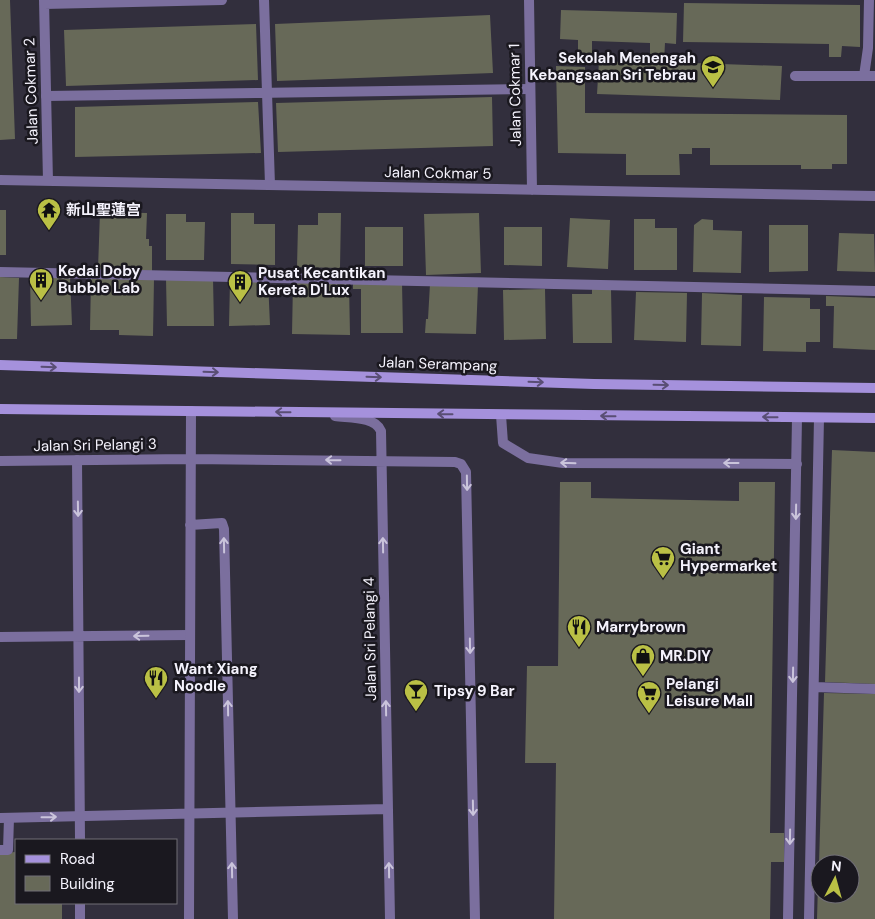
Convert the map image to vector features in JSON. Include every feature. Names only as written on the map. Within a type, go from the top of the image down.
[{"type":"main road","name":"Jalan Serampang","points":[[0,365],[584,384],[875,388]]},
{"type":"main road","points":[[0,410],[870,418]]},
{"type":"street","points":[[44,2],[222,0]]},
{"type":"street","points":[[264,0],[270,185]]},
{"type":"street","name":"Jalan Cokmar 1","points":[[530,0],[532,190]]},
{"type":"street","points":[[864,76],[868,48],[869,0]]},
{"type":"street","name":"Jalan Cokmar 2","points":[[44,2],[48,181]]},
{"type":"street","points":[[795,76],[875,76]]},
{"type":"street","points":[[46,96],[530,89]]},
{"type":"street","name":"Jalan Cokmar 5","points":[[0,180],[875,196]]},
{"type":"street","points":[[0,272],[875,291]]},
{"type":"street","points":[[189,919],[190,411]]},
{"type":"street","name":"Jalan Sri Pelangi 4","points":[[314,412],[371,421],[379,426],[381,431],[390,919]]},
{"type":"street","points":[[501,415],[502,443],[528,458],[563,463],[797,464]]},
{"type":"street","points":[[788,919],[797,418]]},
{"type":"street","points":[[809,919],[819,418]]},
{"type":"street","points":[[870,418],[875,424]]},
{"type":"street","name":"Jalan Sri Pelangi 3","points":[[0,461],[190,459],[455,462],[461,464],[466,472],[475,919]]},
{"type":"street","points":[[77,460],[80,839]]},
{"type":"street","points":[[190,525],[222,523],[224,529],[233,919]]},
{"type":"street","points":[[0,638],[189,635]]},
{"type":"street","points":[[814,687],[875,689]]},
{"type":"street","points":[[8,850],[4,818],[388,809]]},
{"type":"street","points":[[80,904],[80,919]]},
{"type":"building","points":[[0,0],[10,0],[15,139],[0,140]]},
{"type":"building","points":[[684,3],[860,5],[860,47],[842,46],[841,57],[829,57],[829,44],[683,42]]},
{"type":"building","points":[[561,10],[677,13],[676,44],[665,43],[664,62],[782,66],[780,100],[597,94],[599,61],[650,63],[650,43],[592,41],[592,58],[578,57],[578,40],[560,39]]},
{"type":"building","points":[[490,15],[493,73],[277,81],[275,24]]},
{"type":"building","points":[[256,24],[258,80],[66,86],[64,30]]},
{"type":"building","points":[[556,66],[585,67],[585,113],[847,115],[847,164],[832,164],[832,169],[801,169],[801,165],[710,165],[710,148],[692,148],[692,154],[679,154],[680,175],[626,175],[626,154],[558,153]]},
{"type":"building","points":[[492,97],[493,146],[278,152],[276,103]]},
{"type":"building","points":[[258,102],[261,153],[75,157],[75,107]]},
{"type":"building","points":[[0,210],[6,210],[6,255],[0,255]]},
{"type":"building","points":[[100,212],[147,213],[146,239],[149,239],[149,246],[152,246],[152,271],[98,269]]},
{"type":"building","points":[[231,213],[254,213],[254,224],[275,224],[275,265],[231,264]]},
{"type":"building","points":[[318,213],[341,213],[340,268],[297,267],[298,225],[318,225]]},
{"type":"building","points":[[479,213],[481,273],[426,275],[424,214]]},
{"type":"building","points":[[166,214],[186,214],[186,222],[205,222],[204,260],[166,260]]},
{"type":"building","points":[[570,218],[610,220],[608,269],[567,267]]},
{"type":"building","points":[[634,219],[655,219],[655,228],[677,228],[677,270],[634,270]]},
{"type":"building","points":[[702,219],[713,220],[713,230],[742,231],[741,273],[693,272],[694,225]]},
{"type":"building","points":[[769,225],[808,225],[808,271],[769,272]]},
{"type":"building","points":[[365,227],[403,227],[403,266],[365,266]]},
{"type":"building","points":[[504,227],[542,227],[542,266],[504,265]]},
{"type":"building","points":[[839,233],[874,234],[875,272],[837,271]]},
{"type":"building","points":[[70,276],[72,325],[31,326],[30,277]]},
{"type":"building","points":[[0,277],[19,278],[17,339],[0,339]]},
{"type":"building","points":[[91,278],[154,279],[153,336],[119,335],[119,330],[90,330]]},
{"type":"building","points":[[213,278],[214,326],[167,326],[166,279]]},
{"type":"building","points":[[268,280],[270,325],[229,326],[230,281]]},
{"type":"building","points":[[293,282],[349,283],[350,335],[292,334]]},
{"type":"building","points":[[353,282],[402,282],[403,333],[361,333],[361,289],[353,289]]},
{"type":"building","points":[[430,284],[478,285],[476,334],[425,333],[426,319],[428,319]]},
{"type":"building","points":[[545,289],[546,339],[504,340],[503,290]]},
{"type":"building","points":[[592,289],[611,289],[612,343],[573,343],[572,294],[592,294]]},
{"type":"building","points":[[636,292],[687,293],[686,342],[634,340]]},
{"type":"building","points":[[702,293],[742,295],[741,346],[701,345]]},
{"type":"building","points":[[826,296],[875,298],[875,350],[833,348],[834,306],[826,306]]},
{"type":"building","points":[[764,297],[810,298],[810,309],[820,309],[820,342],[806,342],[806,352],[763,351]]},
{"type":"building","points":[[832,450],[875,452],[875,684],[825,682]]},
{"type":"building","name":"Pelangi Leisure Mall","points":[[560,482],[591,482],[591,498],[739,501],[739,482],[775,482],[770,833],[784,833],[784,862],[771,862],[770,919],[554,919],[556,763],[525,763],[527,666],[558,666]]},
{"type":"building","points":[[824,693],[875,694],[875,919],[817,919],[817,904],[860,904],[860,854],[819,854]]},
{"type":"building","points":[[15,852],[15,904],[62,904],[62,919],[0,919],[0,853]]},
{"type":"place","name":"Sekolah Menengah Kebangsaan Sri Tebrau","points":[[713,88]]},
{"type":"place","name":"新山聖蓮宫","points":[[49,231]]},
{"type":"place","name":"Kedai Doby Bubble Lab","points":[[41,301]]},
{"type":"place","name":"Pusat Kecantikan Kereta D'Lux","points":[[240,303]]},
{"type":"place","name":"Giant Hypermarket","points":[[663,579]]},
{"type":"place","name":"Marrybrown","points":[[579,648]]},
{"type":"place","name":"MR.DIY","points":[[643,677]]},
{"type":"place","name":"Want Xiang Noodle","points":[[156,699]]},
{"type":"place","name":"Tipsy 9 Bar","points":[[416,712]]},
{"type":"place","name":"Pelangi Leisure Mall","points":[[649,714]]}]
